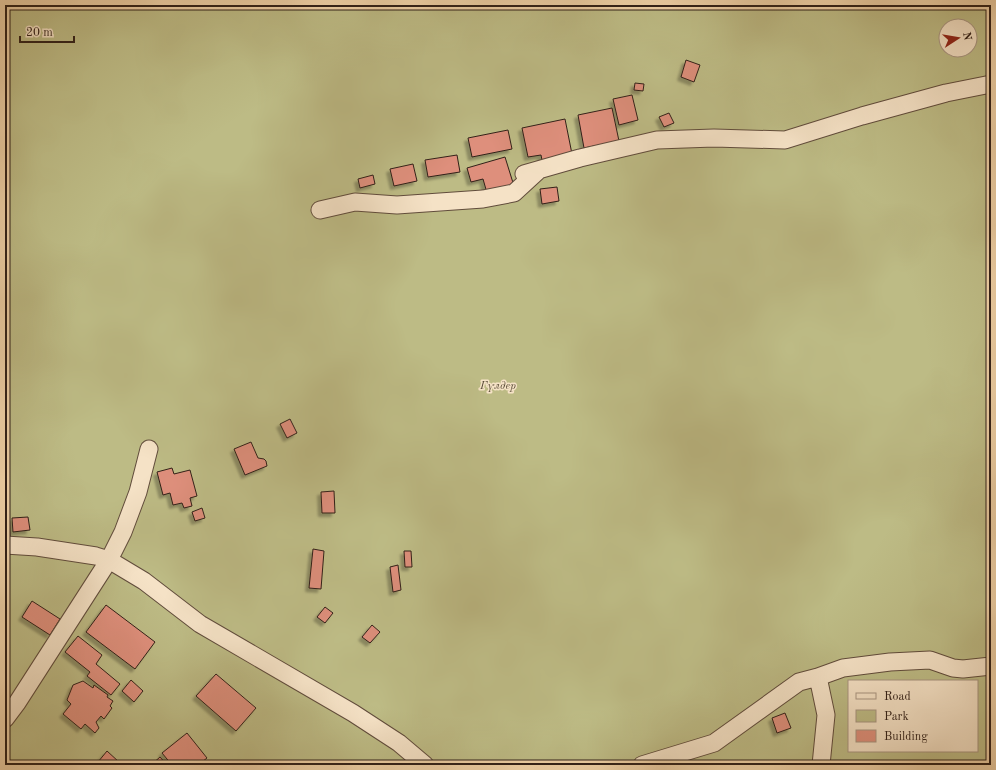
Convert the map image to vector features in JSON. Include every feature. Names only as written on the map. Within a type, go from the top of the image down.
[{"type":"street","points":[[320,210],[355,202],[397,205],[483,199],[514,193],[532,172],[657,140],[714,138],[785,140],[862,116],[946,93],[991,84]]},
{"type":"street","points":[[5,719],[17,703],[109,560],[123,532],[138,492],[149,449]]},
{"type":"street","points":[[5,545],[37,547],[96,556],[109,560],[144,581],[200,624],[353,713],[399,743],[425,765]]},
{"type":"street","points":[[642,765],[714,743],[798,682],[843,668],[890,662],[930,660],[953,668],[991,666]]},
{"type":"street","points":[[818,677],[826,715],[821,765]]},
{"type":"green space","name":"Гүлдер","points":[[5,5],[991,5],[991,765],[5,765]]},
{"type":"building","points":[[686,60],[700,65],[694,82],[681,77]]},
{"type":"building","points":[[635,83],[644,84],[643,91],[634,90]]},
{"type":"building","points":[[632,95],[638,120],[619,125],[613,99]]},
{"type":"building","points":[[612,108],[619,141],[584,148],[578,115]]},
{"type":"building","points":[[669,113],[674,123],[664,127],[659,117]]},
{"type":"building","points":[[565,119],[572,154],[542,160],[541,155],[528,157],[522,128]]},
{"type":"building","points":[[508,130],[512,149],[472,157],[468,138]]},
{"type":"building","points":[[457,155],[460,172],[428,177],[425,160]]},
{"type":"building","points":[[505,157],[514,186],[487,193],[483,179],[471,182],[467,168]]},
{"type":"building","points":[[413,164],[417,181],[394,186],[390,169]]},
{"type":"building","points":[[373,175],[375,184],[360,188],[358,179]]},
{"type":"building","points":[[557,187],[559,201],[542,204],[540,189]]},
{"type":"building","points":[[290,419],[297,433],[287,438],[280,424]]},
{"type":"building","points":[[251,442],[258,458],[264,459],[267,466],[245,475],[234,449]]},
{"type":"building","points":[[172,468],[174,474],[190,470],[197,496],[190,498],[192,506],[184,508],[182,503],[173,505],[170,493],[163,495],[157,472]]},
{"type":"building","points":[[334,491],[335,513],[322,513],[321,492]]},
{"type":"building","points":[[9,508],[10,539],[5,539],[5,509]]},
{"type":"building","points":[[202,508],[205,518],[195,521],[192,512]]},
{"type":"building","points":[[28,517],[30,530],[13,532],[12,518]]},
{"type":"building","points":[[313,549],[324,551],[321,589],[309,588]]},
{"type":"building","points":[[404,551],[411,551],[412,567],[405,567]]},
{"type":"building","points":[[398,565],[401,590],[393,592],[390,567]]},
{"type":"building","points":[[32,601],[60,619],[50,635],[22,617]]},
{"type":"building","points":[[106,605],[155,642],[135,669],[86,632]]},
{"type":"building","points":[[325,607],[333,613],[325,623],[317,617]]},
{"type":"building","points":[[372,625],[380,632],[370,643],[362,637]]},
{"type":"building","points":[[78,636],[102,655],[96,664],[120,684],[111,695],[87,676],[90,672],[65,652]]},
{"type":"building","points":[[216,674],[256,708],[236,731],[196,696]]},
{"type":"building","points":[[131,680],[143,691],[134,702],[122,691]]},
{"type":"building","points":[[83,681],[93,688],[94,685],[108,695],[107,697],[113,701],[110,706],[112,708],[104,719],[101,716],[96,722],[99,728],[95,733],[85,724],[81,729],[63,714],[71,704],[67,700],[73,685]]},
{"type":"building","points":[[785,713],[791,728],[777,733],[772,718]]},
{"type":"building","points":[[187,733],[207,758],[198,765],[172,765],[162,753]]},
{"type":"building","points":[[107,751],[119,762],[117,765],[101,765],[98,762]]},
{"type":"building","points":[[160,757],[167,765],[151,765]]}]
